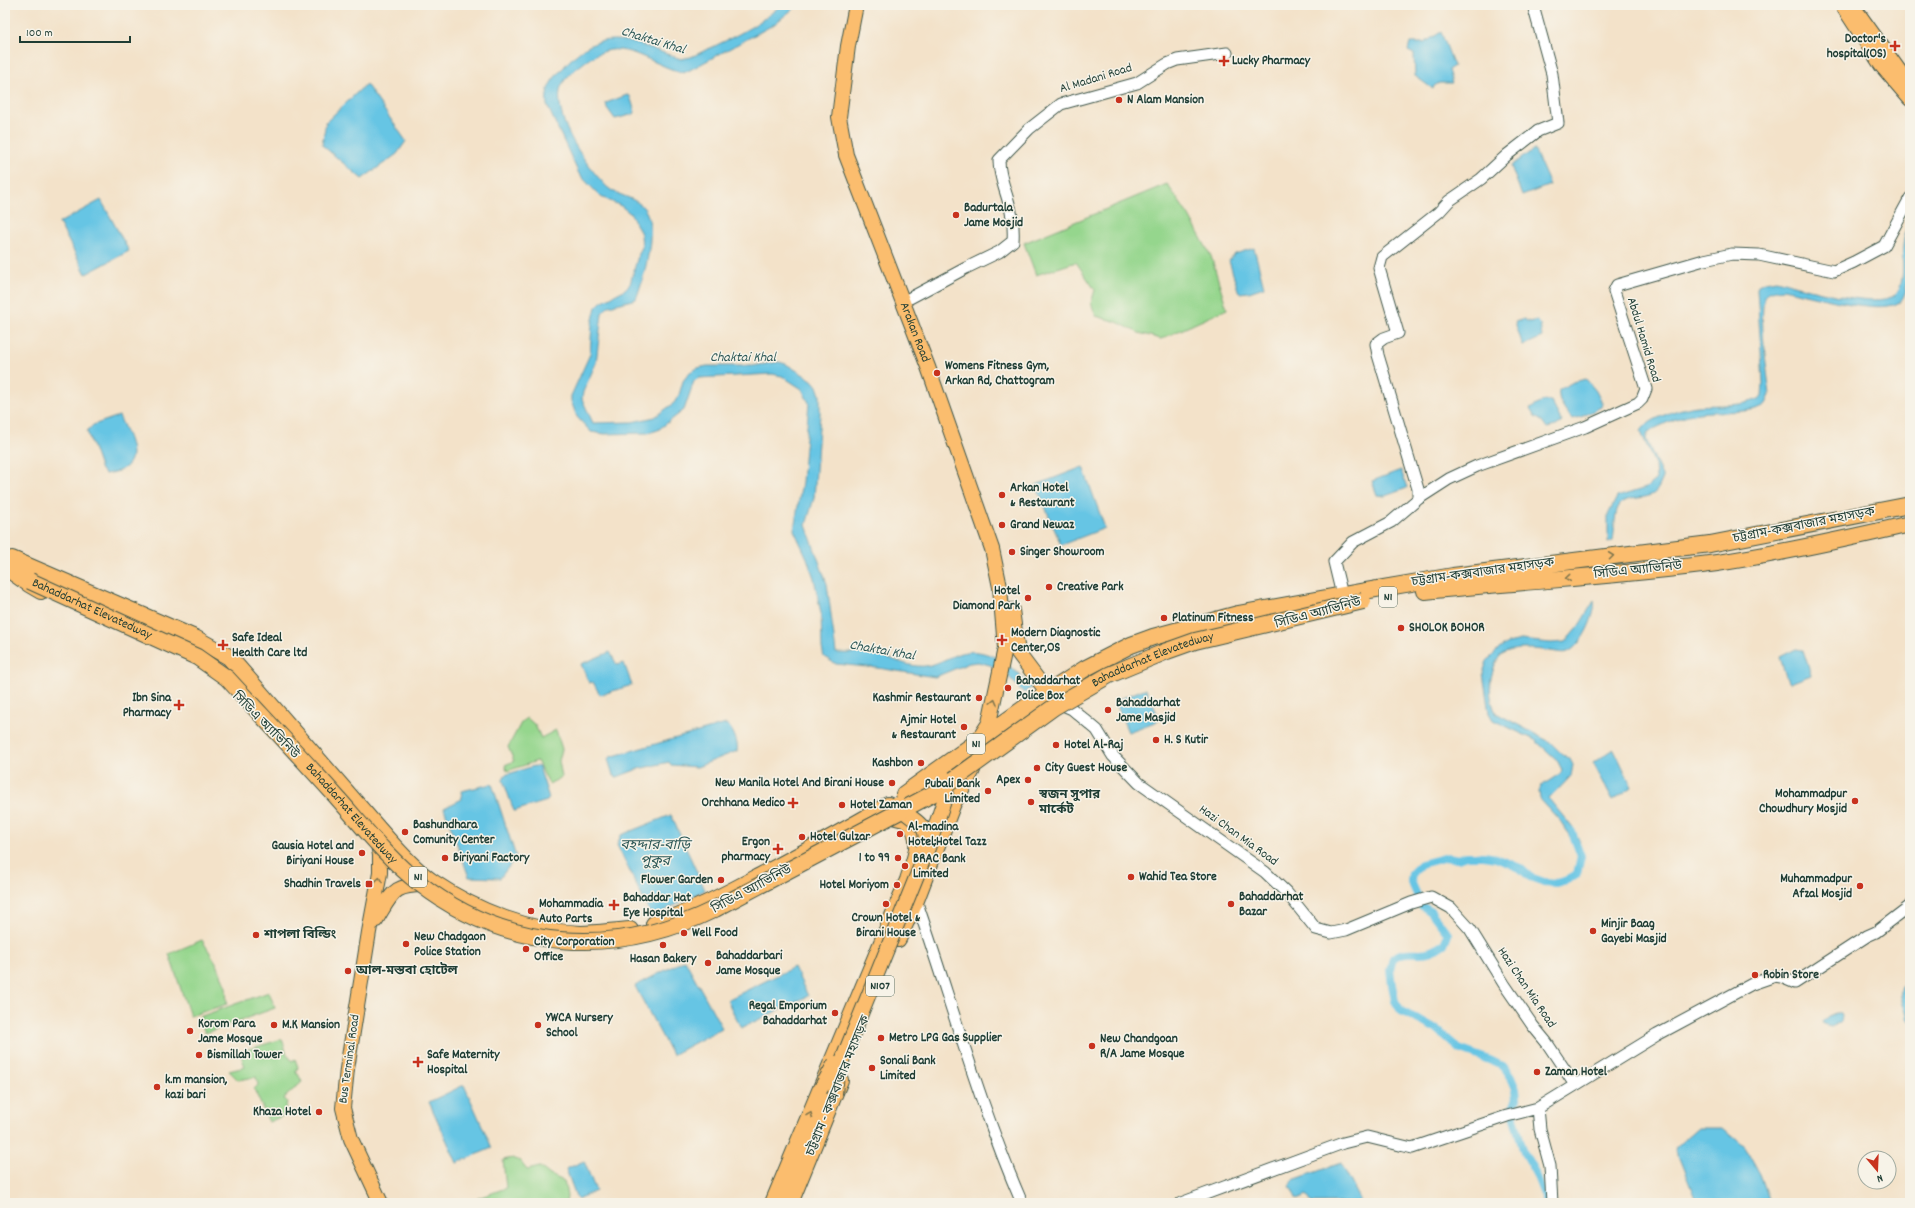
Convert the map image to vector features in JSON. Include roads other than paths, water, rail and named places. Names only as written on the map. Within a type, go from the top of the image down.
[{"type":"highway","name":"চট্টগ্রাম-কক্সবাজার মহাসড়ক","points":[[1379,594],[1453,576],[1682,547],[1798,528],[1910,505]]},
{"type":"highway","points":[[1682,547],[1690,553],[1711,552],[1910,514]]},
{"type":"highway","points":[[1615,574],[1629,566],[1696,559],[1746,551],[1910,519]]},
{"type":"highway","name":"সিডিএ অ্যাভিনিউ","points":[[7,562],[195,638],[229,657],[403,856],[433,883],[483,911],[512,922],[548,931],[582,934],[637,929],[668,920],[738,887],[844,832],[900,807],[972,770],[1063,705],[1102,682],[1165,656],[1354,596],[1403,594],[1468,586],[1615,574],[1717,563],[1842,540],[1910,524]]},
{"type":"highway","name":"সিডিএ অ্যাভিনিউ","points":[[7,562],[29,584],[186,659],[221,682],[409,870],[429,886],[465,910],[506,928],[569,942],[604,942],[655,935],[704,916],[841,843],[900,807],[971,748],[1048,693]]},
{"type":"highway","name":"Bahaddarhat Elevatedway","points":[[7,562],[32,578],[197,657],[227,678],[382,849],[419,883],[445,901],[465,912],[512,932],[543,938],[583,942],[633,938],[669,929],[709,912],[946,782],[1054,707],[1094,682],[1119,670],[1195,641],[1354,596]]},
{"type":"highway","points":[[1048,693],[1086,668],[1131,645],[1153,637],[1238,614],[1354,596]]},
{"type":"highway","name":"চট্টগ্রাম - কক্সবাজার মহাসড়ক","points":[[790,1203],[800,1180],[828,1092],[916,900],[953,803],[972,770]]},
{"type":"highway","name":"N107","points":[[773,1203],[785,1176],[828,1092],[908,880],[918,844],[912,825],[900,807]]},
{"type":"main road","name":"Arakan Road","points":[[856,5],[842,81],[839,117],[846,155],[928,367],[988,533],[1000,587],[1005,655],[989,724],[980,739],[971,748]]},
{"type":"main road","name":"Arakan Road","points":[[864,5],[851,78],[846,123],[872,202],[934,356],[1002,548],[1018,654],[1048,693],[1063,705]]},
{"type":"main road","points":[[1842,5],[1881,65],[1910,99]]},
{"type":"main road","points":[[1852,5],[1910,86]]},
{"type":"main road","points":[[828,1092],[837,1074],[928,848],[944,802],[946,782]]},
{"type":"main road","name":"Bus Terminal Road","points":[[377,838],[380,855],[380,873],[347,1069],[343,1113],[351,1139],[381,1203]]},
{"type":"main road","name":"Bus Terminal Road","points":[[369,932],[385,904],[397,890],[410,885],[429,886]]},
{"type":"main road","points":[[785,1176],[810,1133],[800,1180]]},
{"type":"street","points":[[1418,499],[1418,489],[1376,344],[1384,338],[1398,333],[1379,268],[1382,257],[1439,212],[1449,201],[1481,179],[1538,131],[1558,124],[1552,74],[1533,5]]},
{"type":"street","name":"Al Madani Road","points":[[910,298],[999,252],[1013,241],[1014,228],[1008,201],[999,173],[999,160],[1029,129],[1061,104],[1137,83],[1167,64],[1177,60],[1227,53]]},
{"type":"street","name":"Abdul Hamid Road","points":[[1354,596],[1334,562],[1353,542],[1391,522],[1418,499],[1449,479],[1484,464],[1585,427],[1638,403],[1642,399],[1646,388],[1614,291],[1617,285],[1704,260],[1732,254],[1759,255],[1834,271],[1884,246],[1910,198]]},
{"type":"street","name":"Hazi Chan Mia Road","points":[[1063,705],[1072,709],[1097,730],[1113,756],[1126,767],[1139,783],[1265,872],[1287,893],[1316,929],[1331,933],[1346,930],[1411,903],[1431,897],[1451,908],[1470,929],[1504,984],[1533,1026],[1547,1043],[1575,1085]]},
{"type":"street","points":[[916,900],[945,985],[961,1042],[975,1083],[1022,1203]]},
{"type":"street","points":[[1181,1203],[1343,1143],[1367,1137],[1412,1148],[1507,1116],[1538,1108],[1657,1035],[1752,984],[1775,976],[1795,983],[1867,936],[1876,932],[1910,906]]},
{"type":"street","points":[[1538,1108],[1540,1129],[1550,1166],[1552,1203]]},
{"type":"water","points":[[781,5],[798,5],[773,25],[688,71],[680,72],[640,55],[626,51],[609,50],[599,53],[585,62],[568,76],[561,86],[560,103],[562,116],[574,143],[590,167],[607,187],[634,200],[642,206],[647,214],[650,225],[649,251],[643,278],[636,299],[609,306],[602,313],[596,363],[583,392],[582,399],[593,423],[632,422],[655,417],[674,403],[679,395],[683,381],[690,372],[698,368],[707,366],[752,366],[779,362],[786,364],[812,380],[817,386],[820,395],[820,414],[814,498],[806,525],[827,584],[836,653],[873,654],[906,664],[928,666],[958,654],[979,652],[999,659],[1016,672],[1032,687],[1024,693],[1006,674],[990,665],[978,662],[969,663],[935,677],[878,668],[836,664],[824,657],[822,648],[821,613],[814,578],[807,558],[794,530],[802,482],[809,403],[802,389],[782,376],[772,374],[699,378],[694,381],[684,410],[658,430],[648,433],[605,434],[591,432],[577,417],[571,401],[571,396],[590,354],[592,324],[596,307],[601,302],[624,290],[630,284],[642,247],[641,234],[631,214],[621,206],[601,197],[579,174],[547,105],[547,93],[550,84],[559,72],[577,54],[591,45],[605,41],[619,40],[648,47],[681,59],[691,57],[750,28],[771,14]]},
{"type":"water","points":[[1441,32],[1454,66],[1448,70],[1452,83],[1439,83],[1434,86],[1433,89],[1415,76],[1414,54],[1408,51],[1410,43],[1424,43]]},
{"type":"water","points":[[366,84],[406,141],[397,154],[362,179],[322,145],[326,122]]},
{"type":"water","points":[[627,95],[630,96],[635,112],[634,114],[615,119],[607,108],[606,103]]},
{"type":"water","points":[[1534,149],[1550,185],[1522,196],[1511,166]]},
{"type":"water","points":[[101,200],[129,251],[86,274],[59,223]]},
{"type":"water","points":[[1910,224],[1906,290],[1902,299],[1898,303],[1888,306],[1875,307],[1825,299],[1783,289],[1773,290],[1767,293],[1764,302],[1763,328],[1770,395],[1766,404],[1753,410],[1707,412],[1687,415],[1648,432],[1646,439],[1663,478],[1655,493],[1649,496],[1628,500],[1620,505],[1616,513],[1613,541],[1608,543],[1608,515],[1617,497],[1646,488],[1656,479],[1655,465],[1641,432],[1644,427],[1657,418],[1684,409],[1698,406],[1740,404],[1756,400],[1762,396],[1763,383],[1757,289],[1758,285],[1776,280],[1821,292],[1861,299],[1879,300],[1892,297],[1899,290],[1903,273],[1904,241]]},
{"type":"water","points":[[1254,248],[1264,287],[1249,292],[1239,293],[1229,261],[1235,254]]},
{"type":"water","points":[[1524,319],[1529,322],[1537,320],[1540,324],[1542,337],[1523,346],[1515,322]]},
{"type":"water","points":[[1586,379],[1596,391],[1602,403],[1601,407],[1581,417],[1572,419],[1559,398],[1559,390],[1573,382]]},
{"type":"water","points":[[1543,401],[1551,401],[1562,422],[1556,426],[1547,428],[1542,421],[1535,417],[1530,409]]},
{"type":"water","points":[[119,416],[131,444],[131,460],[126,466],[118,471],[105,474],[101,470],[87,431],[93,425]]},
{"type":"water","points":[[1083,467],[1105,528],[1061,545],[1036,485]]},
{"type":"water","points":[[1401,470],[1407,488],[1385,496],[1377,495],[1372,481]]},
{"type":"water","points":[[1594,601],[1593,614],[1587,630],[1578,644],[1572,649],[1563,653],[1524,649],[1505,652],[1498,658],[1494,667],[1490,687],[1492,703],[1496,713],[1550,742],[1562,754],[1570,759],[1573,765],[1571,776],[1549,799],[1572,827],[1580,841],[1573,842],[1561,822],[1540,799],[1539,791],[1541,786],[1561,773],[1562,770],[1557,760],[1535,740],[1493,720],[1489,713],[1483,673],[1487,661],[1499,649],[1508,643],[1521,640],[1551,643],[1565,642],[1578,627]]},
{"type":"water","points":[[1796,649],[1803,650],[1811,675],[1790,683],[1787,680],[1780,657]]},
{"type":"water","points":[[610,652],[617,665],[624,663],[632,685],[600,695],[593,682],[589,683],[581,664]]},
{"type":"water","points":[[1146,689],[1160,720],[1128,732],[1115,701]]},
{"type":"water","points":[[726,724],[731,728],[737,744],[737,751],[697,767],[671,765],[669,762],[638,769],[617,777],[613,775],[608,759],[610,757]]},
{"type":"water","points":[[1614,749],[1632,787],[1613,800],[1593,763]]},
{"type":"water","points":[[534,766],[539,767],[549,798],[547,801],[514,811],[503,780],[505,775]]},
{"type":"water","points":[[492,784],[516,857],[500,878],[469,877],[444,808],[462,799],[461,791]]},
{"type":"water","name":"বহদ্দার-বাড়ি পুকুর","points":[[671,815],[705,890],[652,917],[617,845],[621,835]]},
{"type":"water","points":[[685,960],[722,1028],[672,1055],[635,986]]},
{"type":"water","points":[[794,967],[808,996],[741,1028],[727,1000]]},
{"type":"water","points":[[1910,981],[1910,1021],[1907,1020],[1901,991],[1902,985],[1907,985]]},
{"type":"water","points":[[1841,1014],[1841,1021],[1831,1026],[1823,1024],[1822,1021],[1826,1018]]},
{"type":"water","points":[[464,1085],[492,1148],[457,1163],[429,1102]]},
{"type":"water","points":[[1698,1128],[1723,1128],[1745,1147],[1760,1174],[1769,1199],[1755,1203],[1697,1203],[1675,1148]]},
{"type":"water","points":[[584,1161],[596,1191],[577,1199],[566,1169]]},
{"type":"water","points":[[1341,1163],[1360,1199],[1360,1203],[1312,1203],[1307,1196],[1297,1200],[1290,1186],[1293,1180]]},
{"type":"waterway","points":[[1545,1203],[1545,1197],[1536,1174],[1524,1153],[1516,1125],[1512,1110],[1517,1099],[1516,1089],[1511,1077],[1504,1067],[1459,1049],[1436,1029],[1401,1011],[1395,1001],[1390,970],[1393,958],[1403,953],[1423,953],[1439,948],[1444,944],[1448,934],[1431,912],[1422,906],[1411,881],[1412,873],[1421,864],[1448,857],[1458,859],[1466,856],[1484,856],[1496,858],[1520,868],[1530,877],[1544,882],[1556,883],[1567,880],[1577,874],[1581,856],[1572,832]]},
{"type":"place","name":"Doctor's hospital(OS)","points":[[1895,46]]},
{"type":"place","name":"Lucky Pharmacy","points":[[1224,61]]},
{"type":"place","name":"N Alam Mansion","points":[[1119,100]]},
{"type":"place","name":"Badurtala Jame Mosjid","points":[[956,215]]},
{"type":"place","name":"Womens Fitness Gym, Arkan Rd, Chattogram","points":[[937,373]]},
{"type":"place","name":"Arkan Hotel & Restaurant","points":[[1002,495]]},
{"type":"place","name":"Grand Newaz","points":[[1002,525]]},
{"type":"place","name":"Singer Showroom","points":[[1012,552]]},
{"type":"place","name":"Creative Park","points":[[1049,587]]},
{"type":"place","name":"Hotel Diamond Park","points":[[1028,598]]},
{"type":"place","name":"Platinum Fitness","points":[[1164,618]]},
{"type":"place","name":"SHOLOK BOHOR","points":[[1401,628]]},
{"type":"place","name":"Modern Diagnostic Center,OS","points":[[1002,640]]},
{"type":"place","name":"Safe Ideal Health Care ltd","points":[[223,645]]},
{"type":"place","name":"Bahaddarhat Police Box","points":[[1008,688]]},
{"type":"place","name":"Kashmir Restaurant","points":[[979,698]]},
{"type":"place","name":"Ibn Sina Pharmacy","points":[[179,705]]},
{"type":"place","name":"Bahaddarhat Jame Masjid","points":[[1108,710]]},
{"type":"place","name":"Ajmir Hotel & Restaurant","points":[[964,727]]},
{"type":"place","name":"H. S Kutir","points":[[1156,740]]},
{"type":"place","name":"Hotel Al-Raj","points":[[1056,745]]},
{"type":"place","name":"Kashbon","points":[[921,763]]},
{"type":"place","name":"City Guest House","points":[[1037,768]]},
{"type":"place","name":"Apex","points":[[1028,780]]},
{"type":"place","name":"New Manila Hotel And Birani House","points":[[892,783]]},
{"type":"place","name":"Pubali Bank Limited","points":[[988,791]]},
{"type":"place","name":"Mohammadpur Chowdhury Mosjid","points":[[1855,801]]},
{"type":"place","name":"স্বজন সুপার মার্কেট","points":[[1031,802]]},
{"type":"place","name":"Orchhana Medico","points":[[793,803]]},
{"type":"place","name":"Hotel Zaman","points":[[842,805]]},
{"type":"place","name":"Bashundhara Comunity Center","points":[[405,832]]},
{"type":"place","name":"Al-madina Hotel;Hotel Tazz","points":[[900,834]]},
{"type":"place","name":"Hotel Gulzar","points":[[802,837]]},
{"type":"place","name":"Ergon pharmacy","points":[[778,849]]},
{"type":"place","name":"Gausia Hotel and Biriyani House","points":[[362,853]]},
{"type":"place","name":"Biriyani Factory","points":[[445,858]]},
{"type":"place","name":"1 to 99","points":[[898,858]]},
{"type":"place","name":"BRAC Bank Limited","points":[[905,866]]},
{"type":"place","name":"Wahid Tea Store","points":[[1131,877]]},
{"type":"place","name":"Flower Garden","points":[[721,880]]},
{"type":"place","name":"Shadhin Travels","points":[[369,884]]},
{"type":"place","name":"Hotel Moriyom","points":[[897,885]]},
{"type":"place","name":"Muhammadpur Afzal Mosjid","points":[[1860,886]]},
{"type":"place","name":"Crown Hotel & Birani House","points":[[886,904]]},
{"type":"place","name":"Bahaddarhat Bazar","points":[[1231,904]]},
{"type":"place","name":"Bahaddar Hat Eye Hospital","points":[[614,905]]},
{"type":"place","name":"Mohammadia Auto Parts","points":[[531,911]]},
{"type":"place","name":"Minjir Baag Gayebi Masjid","points":[[1593,931]]},
{"type":"place","name":"Well Food","points":[[684,933]]},
{"type":"place","name":"শাপলা বিল্ডিং","points":[[256,935]]},
{"type":"place","name":"New Chadgaon Police Station","points":[[406,944]]},
{"type":"place","name":"Hasan Bakery","points":[[663,945]]},
{"type":"place","name":"City Corporation Office","points":[[526,949]]},
{"type":"place","name":"Bahaddarbari Jame Mosque","points":[[708,963]]},
{"type":"place","name":"আল-মস্তবা হোটেল","points":[[348,971]]},
{"type":"place","name":"Robin Store","points":[[1755,975]]},
{"type":"place","name":"Regal Emporium Bahaddarhat","points":[[835,1013]]},
{"type":"place","name":"M.K Mansion","points":[[274,1025]]},
{"type":"place","name":"YWCA Nursery School","points":[[538,1025]]},
{"type":"place","name":"Korom Para Jame Mosque","points":[[190,1031]]},
{"type":"place","name":"Metro LPG Gas Supplier","points":[[881,1038]]},
{"type":"place","name":"New Chandgoan R/A Jame Mosque","points":[[1092,1046]]},
{"type":"place","name":"Bismillah Tower","points":[[199,1055]]},
{"type":"place","name":"Safe Maternity Hospital","points":[[418,1062]]},
{"type":"place","name":"Sonali Bank Limited","points":[[872,1068]]},
{"type":"place","name":"Zaman Hotel","points":[[1537,1072]]},
{"type":"place","name":"k.m mansion, kazi bari","points":[[157,1087]]},
{"type":"place","name":"Khaza Hotel","points":[[319,1112]]},
{"type":"water label","name":"Chaktai Khal","points":[[653,41]]},
{"type":"water label","name":"Chaktai Khal","points":[[743,358]]},
{"type":"water label","name":"Chaktai Khal","points":[[882,651]]}]
